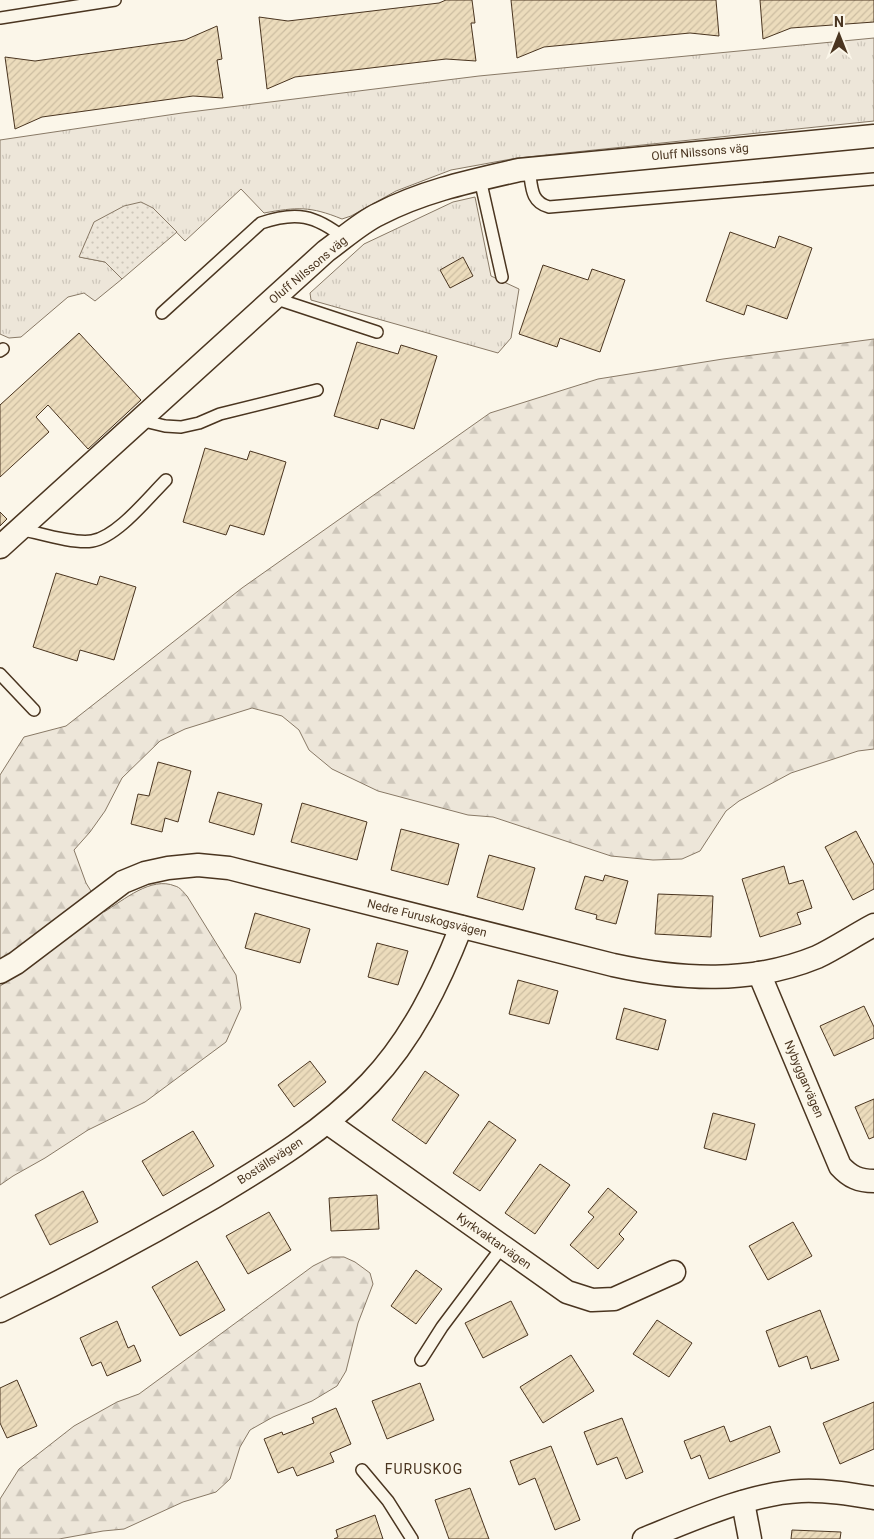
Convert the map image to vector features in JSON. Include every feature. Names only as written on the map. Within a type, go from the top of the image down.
[{"type":"street","name":"Oluff Nilssons väg","points":[[0,547],[326,251],[377,214],[413,197],[480,179],[529,169],[874,136]]},
{"type":"street","name":"Nedre Furuskogsvägen","points":[[0,972],[16,963],[123,882],[145,873],[198,865],[229,868],[645,972],[685,977],[721,977],[786,968],[818,956],[874,925]]},
{"type":"street","name":"Boställsvägen","points":[[0,1311],[85,1270],[164,1227],[254,1174],[328,1123],[371,1083],[399,1048],[443,973],[461,927]]},
{"type":"street","name":"Nybyggarvägen","points":[[759,973],[840,1166],[847,1174],[865,1180]]},
{"type":"street","name":"Kyrkvaktarvägen","points":[[328,1123],[567,1292],[592,1300],[614,1299],[674,1272]]},
{"type":"street","points":[[644,1539],[743,1502],[801,1491],[838,1493],[874,1498]]},
{"type":"street","points":[[743,1502],[750,1539]]},
{"type":"lane","points":[[0,18],[115,0]]},
{"type":"lane","points":[[529,169],[535,199],[540,204],[549,207],[874,179]]},
{"type":"lane","points":[[480,179],[502,277]]},
{"type":"lane","points":[[162,313],[261,223],[280,216],[297,216],[328,225],[344,238]]},
{"type":"lane","points":[[274,298],[377,332]]},
{"type":"lane","points":[[140,420],[165,426],[182,427],[199,423],[220,414],[317,390]]},
{"type":"lane","points":[[20,529],[75,541],[91,541],[103,538],[114,532],[166,480]]},
{"type":"lane","points":[[0,674],[34,710]]},
{"type":"lane","points":[[421,1360],[442,1327],[502,1247]]},
{"type":"lane","points":[[362,1470],[388,1501],[412,1539]]},
{"type":"green space","points":[[874,38],[874,121],[517,158],[451,170],[396,191],[342,219],[321,212],[303,209],[264,213],[241,189],[185,241],[153,208],[80,257],[105,262],[122,279],[95,301],[84,293],[68,297],[21,337],[9,338],[0,334],[0,140],[182,113],[479,76]]},
{"type":"green space","points":[[475,197],[491,276],[519,289],[511,338],[498,353],[311,300],[310,293],[364,244],[453,202]]},
{"type":"green space","points":[[141,202],[153,208],[177,232],[122,279],[105,262],[79,257],[94,222],[124,206]]},
{"type":"green space","points":[[874,339],[874,749],[858,751],[791,773],[739,801],[726,811],[700,851],[682,859],[653,860],[611,856],[493,817],[468,815],[378,791],[332,769],[309,750],[299,730],[282,716],[252,708],[185,729],[160,741],[122,778],[105,811],[74,850],[86,883],[104,912],[138,891],[157,884],[166,884],[182,890],[236,975],[241,1008],[226,1042],[145,1102],[88,1130],[0,1185],[0,986],[8,981],[0,958],[0,775],[24,737],[66,726],[242,588],[490,413],[598,379],[723,359]]},
{"type":"green space","points":[[331,1257],[344,1257],[355,1262],[370,1273],[373,1284],[358,1323],[346,1371],[337,1386],[312,1401],[273,1417],[250,1430],[240,1447],[230,1479],[216,1492],[183,1502],[124,1529],[59,1539],[0,1539],[0,1499],[19,1469],[74,1426],[117,1402],[139,1394],[313,1266]]},
{"type":"building","points":[[446,0],[472,0],[475,23],[471,23],[476,61],[446,59],[295,77],[267,89],[259,17],[288,21],[439,3]]},
{"type":"building","points":[[511,0],[716,0],[719,36],[690,33],[544,47],[517,58]]},
{"type":"building","points":[[760,0],[874,0],[874,22],[791,28],[763,39]]},
{"type":"building","points":[[217,26],[222,59],[217,60],[223,98],[193,96],[42,117],[15,129],[5,57],[35,61],[185,40]]},
{"type":"building","points":[[730,232],[775,248],[779,236],[812,248],[787,319],[747,305],[744,315],[706,301]]},
{"type":"building","points":[[463,257],[473,276],[450,288],[440,270]]},
{"type":"building","points":[[543,265],[588,280],[592,269],[625,280],[600,352],[560,338],[557,347],[519,334]]},
{"type":"building","points":[[79,333],[141,400],[88,449],[48,405],[36,417],[49,432],[0,477],[0,405]]},
{"type":"building","points":[[357,342],[398,354],[401,345],[437,356],[414,429],[381,419],[378,429],[334,416]]},
{"type":"building","points":[[205,448],[247,460],[250,451],[286,462],[264,535],[230,525],[226,535],[183,522]]},
{"type":"building","points":[[0,512],[7,519],[0,526]]},
{"type":"building","points":[[56,573],[97,585],[100,576],[136,587],[114,660],[80,650],[77,661],[33,647]]},
{"type":"building","points":[[158,762],[191,771],[178,822],[165,818],[162,832],[131,824],[138,794],[149,796]]},
{"type":"building","points":[[218,792],[262,804],[254,835],[209,822]]},
{"type":"building","points":[[302,803],[367,822],[357,860],[291,842]]},
{"type":"building","points":[[401,829],[459,844],[448,885],[391,870]]},
{"type":"building","points":[[856,831],[874,865],[874,889],[853,900],[825,847]]},
{"type":"building","points":[[489,855],[535,868],[523,910],[477,897]]},
{"type":"building","points":[[784,866],[789,884],[803,880],[812,908],[797,913],[801,924],[760,937],[742,879]]},
{"type":"building","points":[[605,875],[628,881],[616,924],[596,919],[597,915],[575,909],[585,876],[603,881]]},
{"type":"building","points":[[658,894],[713,896],[711,937],[655,934]]},
{"type":"building","points":[[255,913],[310,929],[300,963],[245,948]]},
{"type":"building","points":[[377,943],[408,951],[398,985],[368,977]]},
{"type":"building","points":[[518,980],[558,991],[549,1024],[509,1014]]},
{"type":"building","points":[[864,1006],[874,1027],[874,1038],[834,1056],[820,1026]]},
{"type":"building","points":[[624,1008],[666,1020],[658,1050],[616,1039]]},
{"type":"building","points":[[310,1061],[326,1082],[294,1107],[278,1085]]},
{"type":"building","points":[[425,1071],[459,1095],[426,1144],[392,1120]]},
{"type":"building","points":[[874,1099],[874,1137],[869,1139],[855,1107]]},
{"type":"building","points":[[713,1113],[755,1124],[746,1160],[704,1148]]},
{"type":"building","points":[[489,1121],[516,1140],[480,1191],[453,1173]]},
{"type":"building","points":[[193,1131],[214,1166],[163,1196],[142,1161]]},
{"type":"building","points":[[540,1164],[570,1185],[535,1234],[505,1213]]},
{"type":"building","points":[[608,1188],[637,1212],[619,1234],[624,1239],[598,1269],[570,1245],[594,1217],[588,1212]]},
{"type":"building","points":[[83,1191],[98,1222],[50,1245],[35,1215]]},
{"type":"building","points":[[377,1195],[379,1229],[331,1231],[329,1198]]},
{"type":"building","points":[[269,1212],[291,1250],[248,1274],[226,1236]]},
{"type":"building","points":[[793,1222],[812,1256],[768,1280],[749,1246]]},
{"type":"building","points":[[197,1261],[225,1310],[180,1336],[152,1287]]},
{"type":"building","points":[[416,1270],[442,1289],[416,1324],[391,1306]]},
{"type":"building","points":[[511,1301],[528,1335],[483,1358],[465,1323]]},
{"type":"building","points":[[820,1310],[839,1360],[811,1369],[807,1356],[779,1367],[766,1331]]},
{"type":"building","points":[[657,1320],[692,1343],[669,1377],[633,1354]]},
{"type":"building","points":[[117,1321],[128,1348],[134,1345],[141,1361],[107,1376],[101,1362],[92,1366],[80,1338]]},
{"type":"building","points":[[571,1355],[594,1391],[543,1423],[520,1387]]},
{"type":"building","points":[[17,1380],[37,1426],[7,1438],[0,1423],[0,1388]]},
{"type":"building","points":[[420,1383],[434,1420],[387,1439],[372,1401]]},
{"type":"building","points":[[874,1402],[874,1449],[840,1464],[823,1423]]},
{"type":"building","points":[[336,1408],[351,1444],[330,1453],[334,1462],[297,1476],[293,1467],[278,1473],[264,1439],[282,1432],[283,1435],[314,1423],[312,1418]]},
{"type":"building","points":[[622,1418],[643,1472],[626,1479],[617,1457],[597,1465],[584,1432]]},
{"type":"building","points":[[724,1426],[730,1442],[770,1426],[780,1452],[709,1479],[700,1455],[691,1459],[684,1441]]},
{"type":"building","points":[[551,1446],[580,1520],[555,1530],[535,1478],[519,1485],[510,1461]]},
{"type":"building","points":[[470,1488],[489,1539],[449,1539],[435,1500]]},
{"type":"building","points":[[375,1515],[383,1539],[334,1539],[338,1537],[336,1530]]},
{"type":"building","points":[[792,1530],[841,1532],[840,1539],[791,1539]]},
{"type":"district","name":"FURUSKOG","points":[[424,1469]]}]
